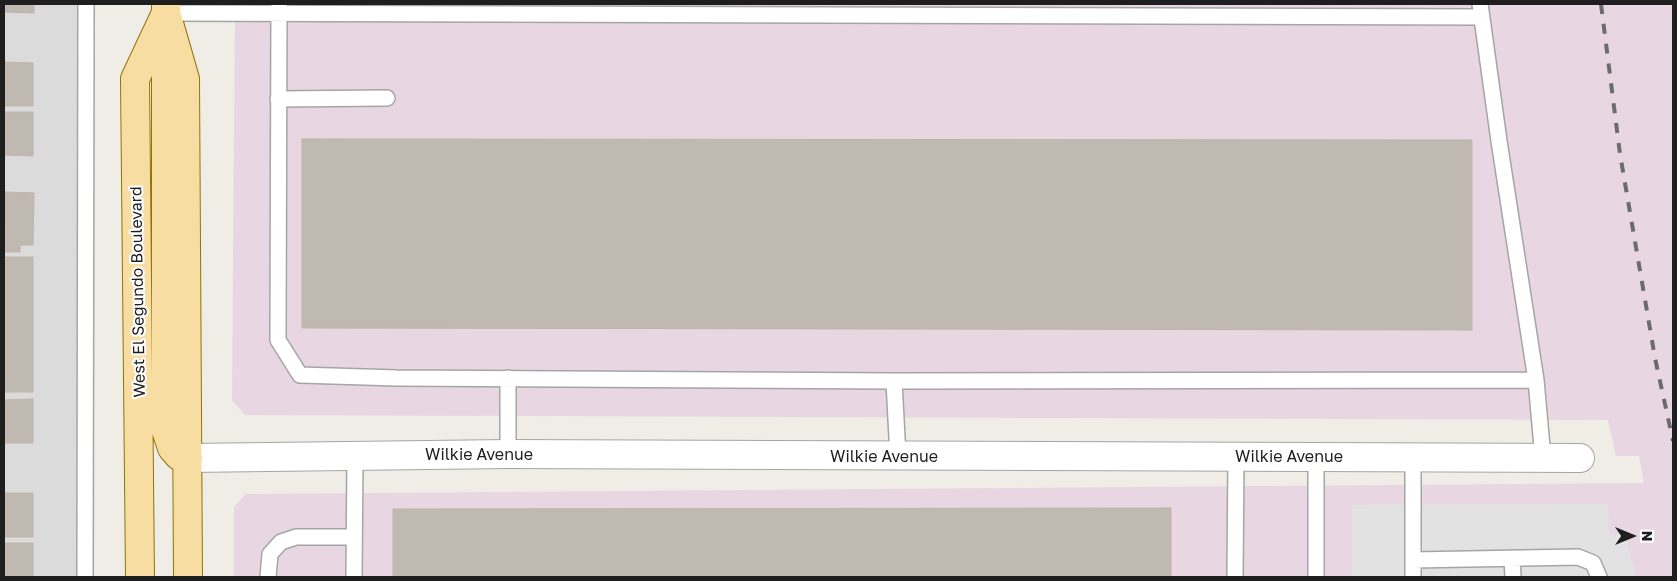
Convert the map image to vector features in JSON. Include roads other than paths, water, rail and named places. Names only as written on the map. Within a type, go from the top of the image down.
[{"type":"main road","points":[[166,9],[166,430],[172,448],[179,456],[188,458],[188,577]]},
{"type":"main road","name":"West El Segundo Boulevard","points":[[140,577],[135,78],[166,9]]},
{"type":"street","name":"Wilkie Avenue","points":[[188,458],[508,454],[898,457],[1580,458]]},
{"type":"lane","points":[[85,577],[86,4]]},
{"type":"lane","points":[[166,9],[1481,10],[1536,380],[1543,458]]},
{"type":"lane","points":[[278,9],[278,340],[300,375],[396,378],[894,381],[1536,380]]},
{"type":"lane","points":[[278,99],[387,98]]},
{"type":"lane","points":[[508,378],[508,454]]},
{"type":"lane","points":[[894,381],[898,457]]},
{"type":"lane","points":[[354,577],[355,456]]},
{"type":"lane","points":[[1235,577],[1236,457]]},
{"type":"lane","points":[[1316,457],[1316,577]]},
{"type":"lane","points":[[1413,458],[1413,577]]},
{"type":"lane","points":[[268,577],[270,554],[281,542],[296,537],[354,537]]},
{"type":"lane","points":[[1413,560],[1578,557],[1593,563],[1599,577]]},
{"type":"lane","points":[[1512,558],[1513,577]]},
{"type":"railway","points":[[1601,4],[1620,154],[1655,358],[1673,441]]}]
